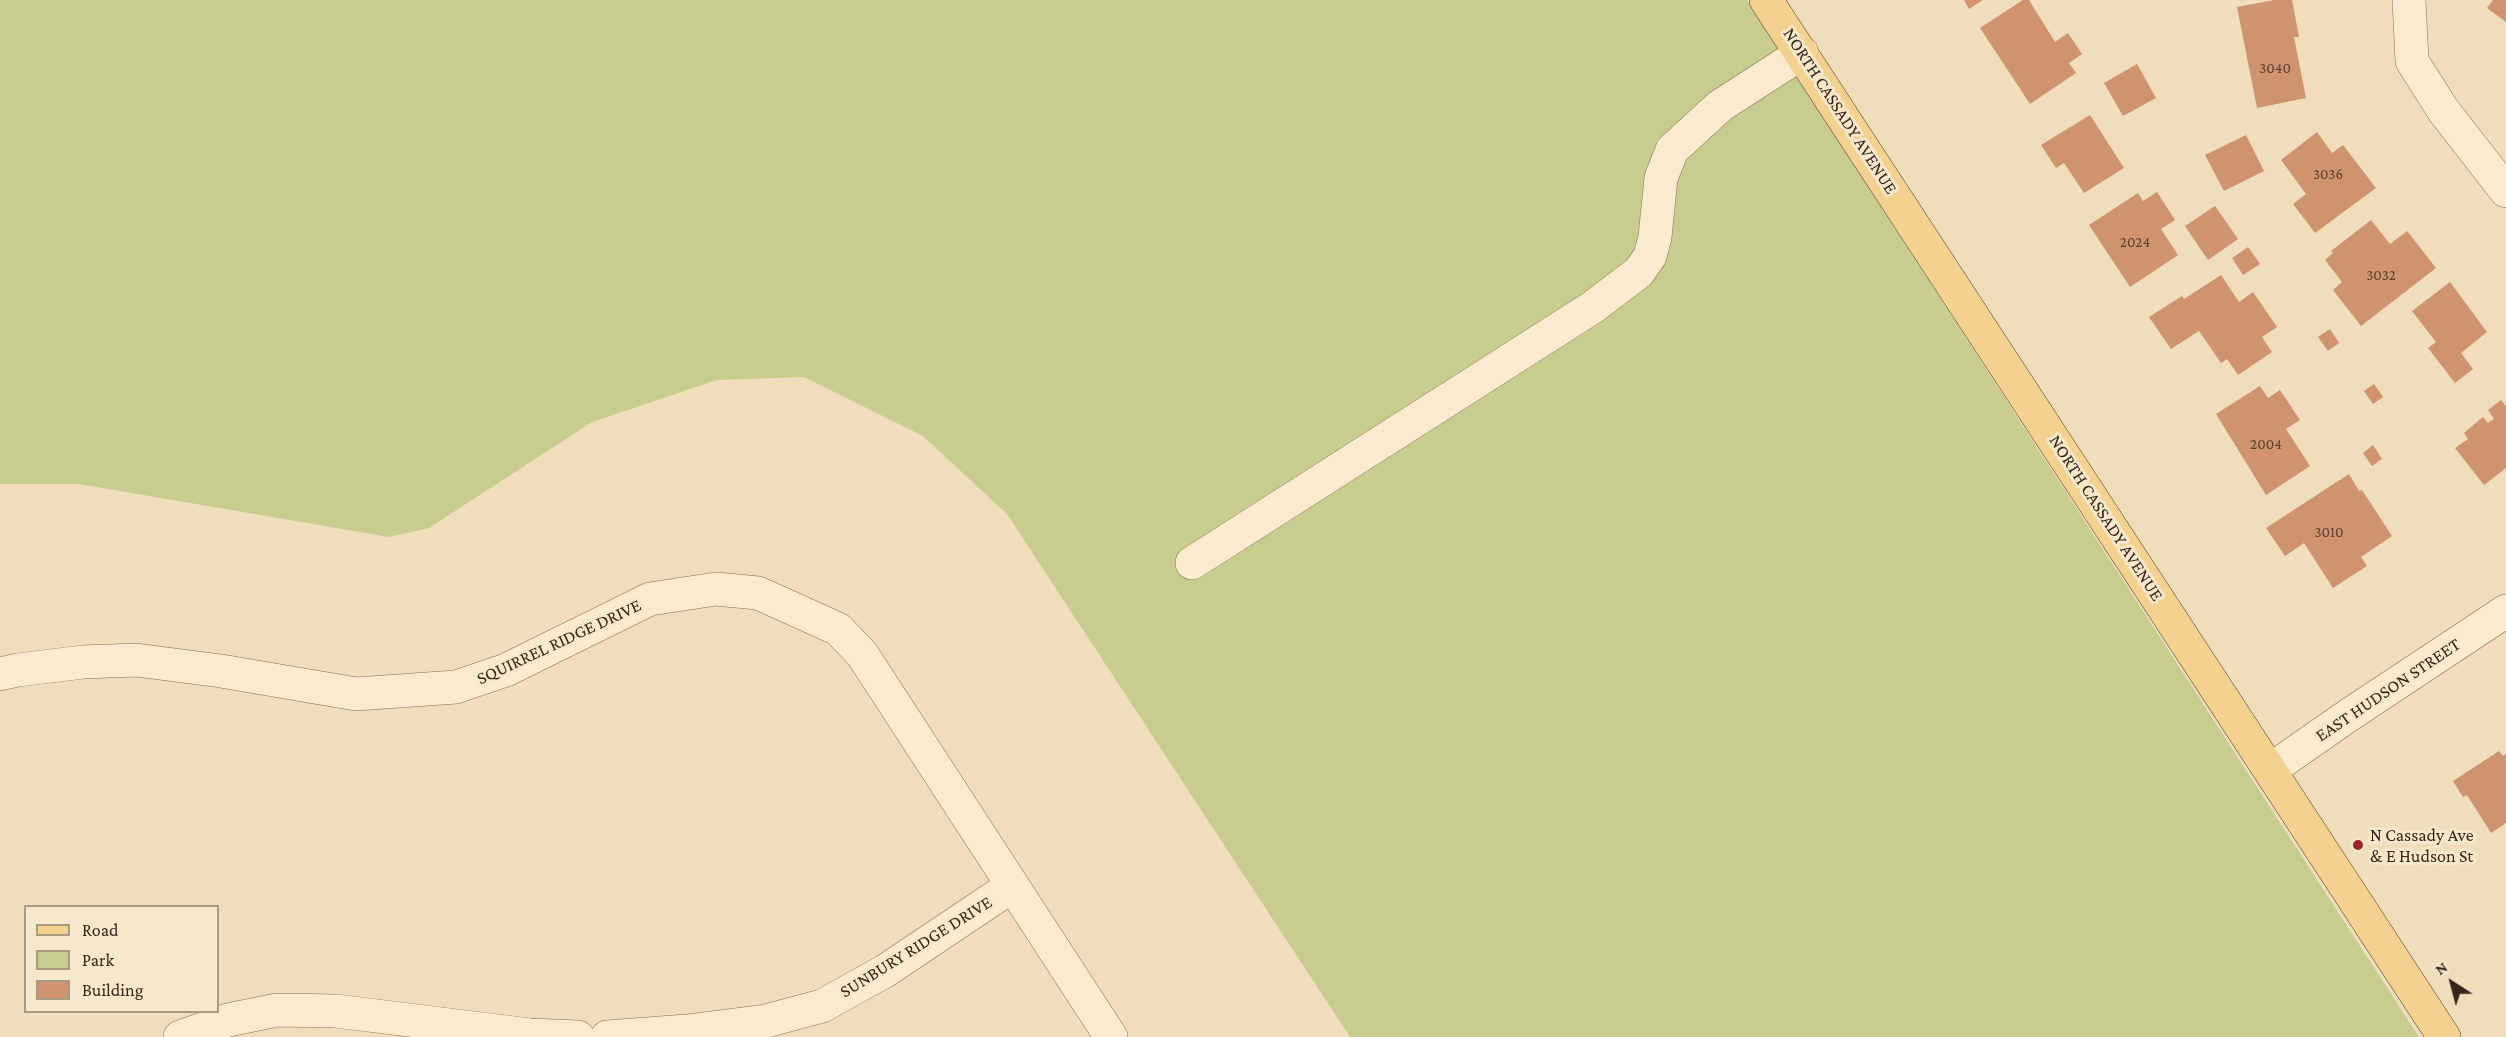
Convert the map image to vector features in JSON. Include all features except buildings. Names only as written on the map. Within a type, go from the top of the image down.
[{"type":"main road","name":"NORTH CASSADY AVENUE","points":[[1766,0],[2444,1037]]},
{"type":"street","points":[[2409,0],[2412,61],[2443,110],[2506,190]]},
{"type":"street","points":[[1192,563],[1584,314],[1640,272],[1650,256],[1661,177],[1672,150],[1720,106],[1802,53]]},
{"type":"street","name":"SQUIRREL RIDGE DRIVE","points":[[0,674],[83,662],[136,660],[221,671],[356,694],[456,687],[506,670],[650,598],[716,589],[758,593],[838,629],[862,654],[1111,1037]]},
{"type":"street","name":"EAST HUDSON STREET","points":[[2270,770],[2349,714],[2506,611]]},
{"type":"street","name":"SUNBURY RIDGE DRIVE","points":[[607,1037],[687,1031],[766,1021],[822,1006],[885,971],[1012,886]]},
{"type":"street","points":[[180,1037],[228,1020],[278,1010],[336,1011],[530,1035],[578,1037]]},
{"type":"green space","points":[[0,0],[1747,0],[2419,1037],[1350,1037],[1007,514],[923,436],[804,377],[717,380],[592,422],[429,528],[389,537],[79,484],[0,484]]},
{"type":"place","name":"N Cassady Ave & E Hudson St","points":[[2358,845]]}]
